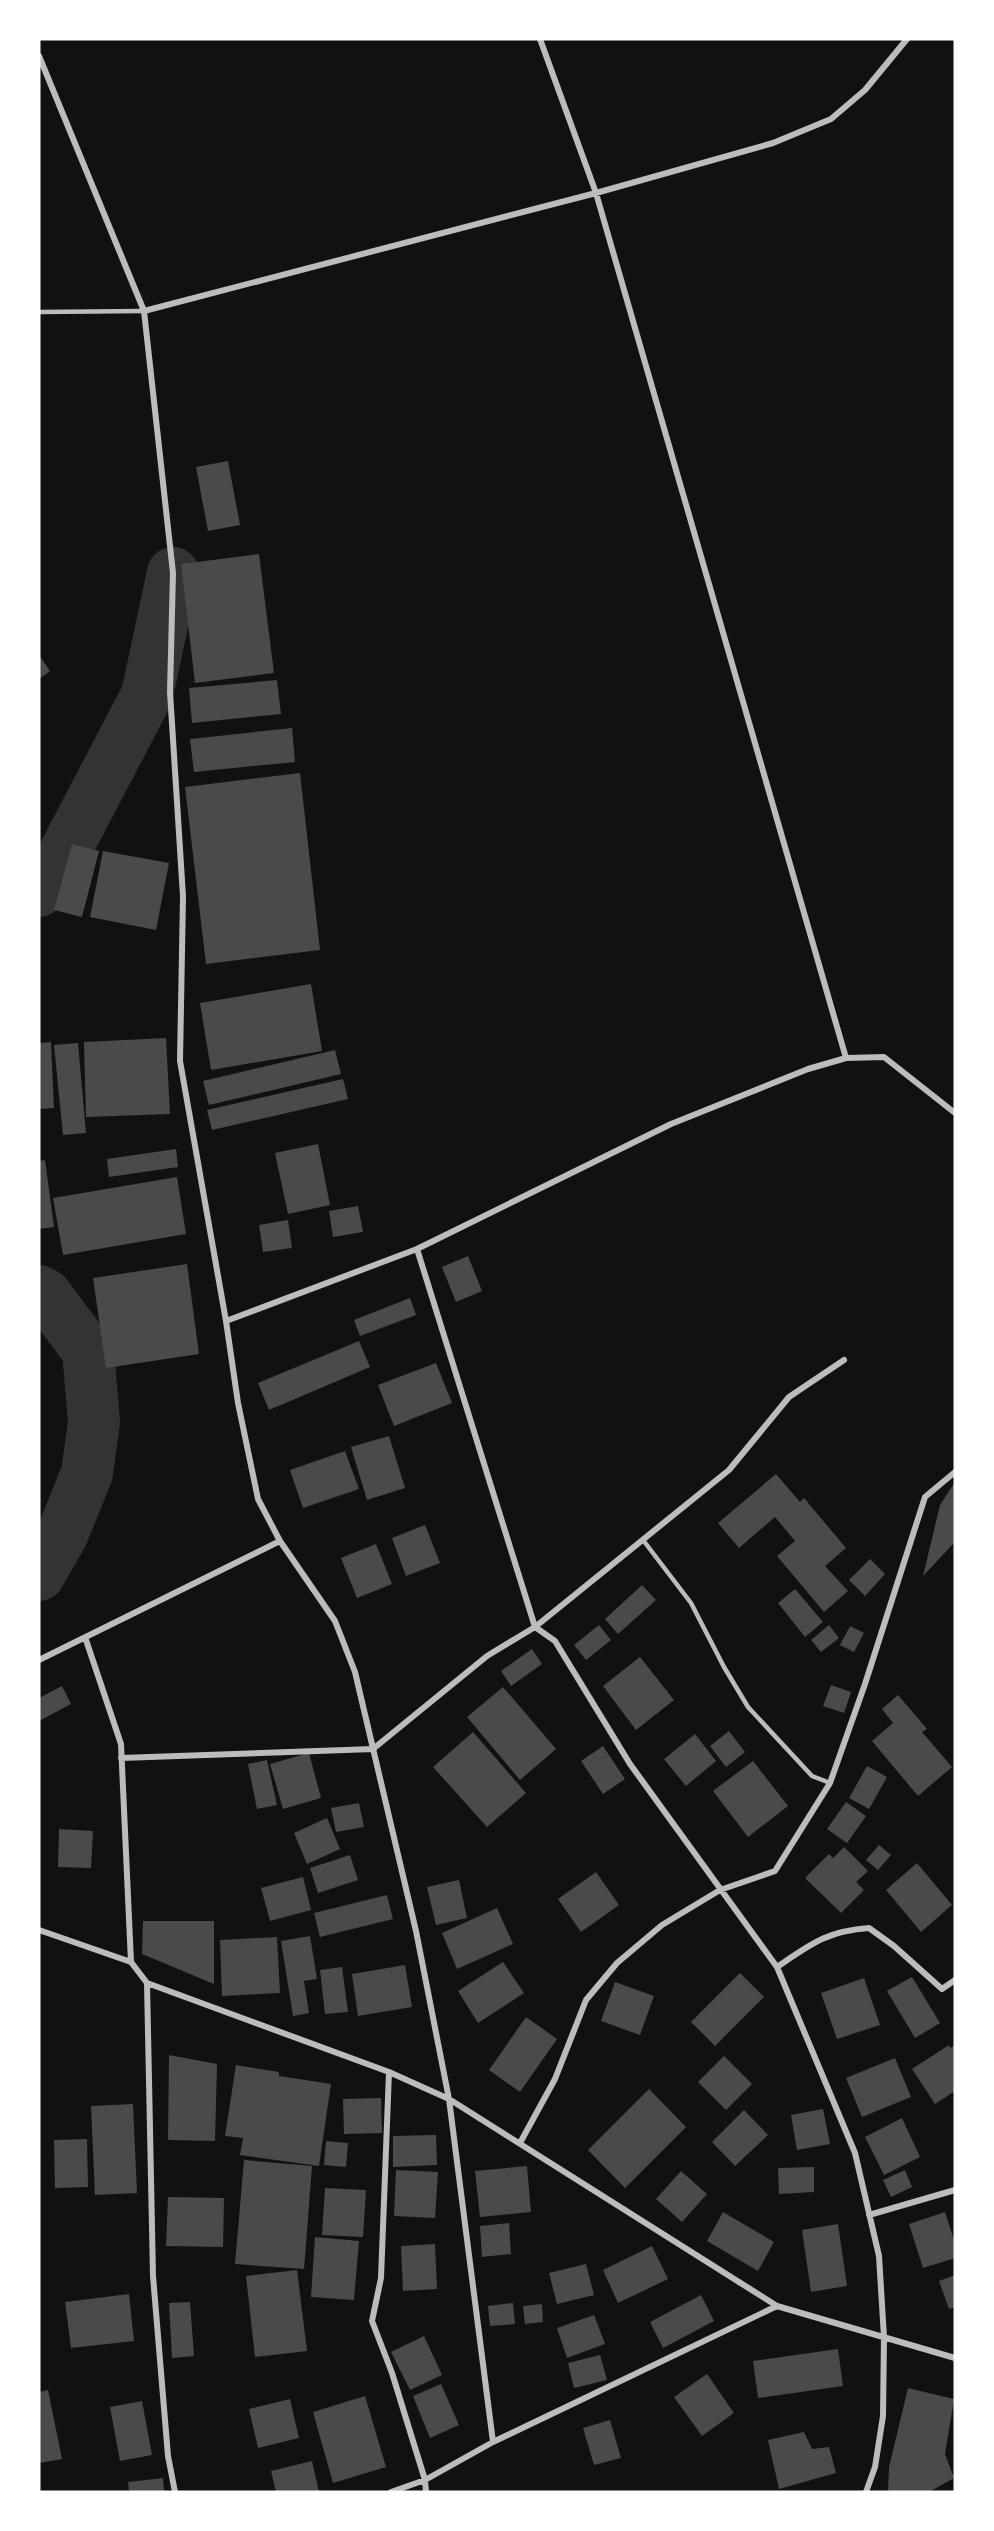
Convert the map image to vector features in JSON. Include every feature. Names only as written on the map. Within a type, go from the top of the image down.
[{"type":"street","points":[[540,39],[596,192],[846,1058]]},
{"type":"street","points":[[144,311],[773,143],[831,119],[865,90],[907,39]]},
{"type":"street","points":[[39,56],[144,311],[172,573],[170,692],[183,896],[180,1061],[226,1321],[238,1403],[258,1499],[280,1540],[335,1621],[355,1672],[416,1932],[449,2099],[493,2442]]},
{"type":"street","points":[[226,1321],[417,1249],[671,1124],[808,1069],[846,1058],[884,1057],[955,1113]]},
{"type":"street","points":[[417,1249],[535,1627],[555,1641],[630,1764],[777,1967],[855,2153],[879,2256],[884,2337],[883,2416],[875,2467],[866,2492]]},
{"type":"street","points":[[121,1758],[373,1749],[487,1656],[535,1627],[729,1470],[789,1397],[844,1360]]},
{"type":"street","points":[[520,2143],[555,2079],[586,2000],[617,1963],[662,1925],[720,1890],[775,1871],[830,1783],[865,1684],[925,1497],[955,1472]]},
{"type":"street","points":[[39,1660],[280,1540]]},
{"type":"street","points":[[85,1637],[121,1744],[131,1962]]},
{"type":"street","points":[[777,1967],[817,1940],[844,1930],[869,1928],[894,1946],[942,1989],[955,1980]]},
{"type":"street","points":[[39,1930],[131,1962],[147,1983],[389,2072],[449,2099],[777,2306],[955,2358]]},
{"type":"street","points":[[147,1983],[153,2276],[168,2456],[175,2492]]},
{"type":"street","points":[[389,2072],[381,2278],[372,2321],[392,2373],[425,2480],[426,2492]]},
{"type":"street","points":[[869,2216],[955,2190]]},
{"type":"street","points":[[391,2492],[425,2480],[493,2442],[777,2306]]},
{"type":"lane","points":[[39,312],[144,311]]},
{"type":"lane","points":[[643,1540],[691,1603],[724,1667],[748,1707],[812,1776],[830,1783]]},
{"type":"building","points":[[228,461],[240,525],[208,531],[196,467]]},
{"type":"building","points":[[259,554],[274,673],[195,683],[181,564]]},
{"type":"building","points":[[39,655],[50,671],[39,679]]},
{"type":"building","points":[[277,680],[281,714],[192,723],[189,688]]},
{"type":"building","points":[[292,728],[295,762],[194,772],[190,739]]},
{"type":"building","points":[[300,773],[320,950],[206,964],[185,787]]},
{"type":"building","points":[[72,844],[99,851],[82,917],[54,910]]},
{"type":"building","points":[[103,851],[169,863],[156,930],[90,917]]},
{"type":"building","points":[[311,984],[322,1051],[211,1070],[200,1003]]},
{"type":"building","points":[[166,1038],[170,1114],[86,1117],[84,1042]]},
{"type":"building","points":[[51,1042],[54,1108],[39,1109],[39,1043]]},
{"type":"building","points":[[78,1043],[86,1133],[63,1135],[54,1045]]},
{"type":"building","points":[[335,1050],[341,1074],[209,1105],[203,1081]]},
{"type":"building","points":[[343,1079],[348,1099],[212,1130],[207,1110]]},
{"type":"building","points":[[318,1144],[330,1205],[288,1214],[275,1153]]},
{"type":"building","points":[[176,1149],[178,1167],[109,1177],[107,1159]]},
{"type":"building","points":[[45,1160],[54,1227],[39,1229],[39,1161]]},
{"type":"building","points":[[177,1177],[186,1234],[63,1255],[53,1198]]},
{"type":"building","points":[[358,1206],[363,1232],[333,1237],[329,1211]]},
{"type":"building","points":[[288,1220],[292,1248],[263,1252],[259,1225]]},
{"type":"building","points":[[468,1256],[482,1291],[456,1302],[442,1267]]},
{"type":"building","points":[[187,1264],[199,1354],[106,1368],[93,1278]]},
{"type":"building","points":[[410,1298],[416,1315],[360,1336],[354,1320]]},
{"type":"building","points":[[359,1341],[370,1367],[269,1410],[258,1383]]},
{"type":"building","points":[[436,1363],[452,1403],[394,1426],[378,1385]]},
{"type":"building","points":[[389,1436],[405,1488],[367,1500],[351,1447]]},
{"type":"building","points":[[345,1451],[359,1489],[303,1508],[290,1470]]},
{"type":"building","points":[[776,1474],[800,1502],[804,1498],[846,1548],[825,1566],[848,1591],[824,1612],[777,1556],[795,1541],[775,1517],[739,1548],[718,1523]]},
{"type":"building","points":[[955,1482],[955,1542],[923,1576],[940,1505]]},
{"type":"building","points":[[425,1525],[440,1563],[406,1576],[392,1538]]},
{"type":"building","points":[[376,1544],[392,1584],[357,1598],[341,1558]]},
{"type":"building","points":[[870,1559],[885,1574],[865,1596],[849,1580]]},
{"type":"building","points":[[642,1585],[656,1600],[618,1634],[605,1619]]},
{"type":"building","points":[[795,1589],[823,1622],[805,1637],[778,1603]]},
{"type":"building","points":[[599,1625],[611,1640],[586,1660],[574,1645]]},
{"type":"building","points":[[829,1625],[839,1638],[821,1652],[811,1640]]},
{"type":"building","points":[[850,1626],[864,1633],[854,1652],[840,1645]]},
{"type":"building","points":[[532,1649],[542,1664],[511,1686],[501,1671]]},
{"type":"building","points":[[640,1657],[674,1700],[636,1730],[603,1686]]},
{"type":"building","points":[[831,1685],[851,1692],[844,1713],[823,1706]]},
{"type":"building","points":[[62,1686],[71,1704],[39,1721],[39,1698]]},
{"type":"building","points":[[503,1687],[556,1749],[520,1780],[467,1717]]},
{"type":"building","points":[[898,1695],[927,1729],[922,1732],[952,1767],[918,1796],[872,1741],[893,1723],[882,1709]]},
{"type":"building","points":[[729,1731],[745,1752],[726,1767],[710,1746]]},
{"type":"building","points":[[473,1732],[526,1793],[487,1827],[433,1767]]},
{"type":"building","points":[[695,1734],[716,1761],[686,1786],[664,1759]]},
{"type":"building","points":[[603,1746],[625,1779],[603,1794],[581,1761]]},
{"type":"building","points":[[309,1753],[321,1798],[283,1809],[270,1764]]},
{"type":"building","points":[[267,1760],[277,1805],[257,1809],[248,1764]]},
{"type":"building","points":[[753,1761],[788,1806],[748,1837],[713,1791]]},
{"type":"building","points":[[867,1766],[887,1777],[869,1809],[849,1798]]},
{"type":"building","points":[[846,1802],[866,1816],[847,1843],[827,1829]]},
{"type":"building","points":[[359,1803],[364,1827],[336,1832],[331,1808]]},
{"type":"building","points":[[327,1818],[340,1849],[307,1864],[294,1833]]},
{"type":"building","points":[[59,1829],[93,1831],[91,1868],[58,1867]]},
{"type":"building","points":[[879,1845],[891,1855],[878,1870],[866,1860]]},
{"type":"building","points":[[844,1847],[868,1871],[856,1882],[864,1890],[841,1913],[805,1878],[829,1854],[833,1858]]},
{"type":"building","points":[[350,1855],[358,1880],[318,1893],[310,1868]]},
{"type":"building","points":[[917,1863],[952,1905],[921,1932],[886,1890]]},
{"type":"building","points":[[596,1872],[619,1905],[581,1932],[558,1899]]},
{"type":"building","points":[[303,1877],[311,1910],[270,1921],[261,1888]]},
{"type":"building","points":[[459,1880],[467,1918],[436,1925],[427,1887]]},
{"type":"building","points":[[387,1895],[393,1919],[320,1937],[314,1913]]},
{"type":"building","points":[[497,1908],[513,1944],[457,1969],[442,1933]]},
{"type":"building","points":[[143,1921],[214,1921],[214,1984],[142,1954]]},
{"type":"building","points":[[310,1936],[317,1979],[304,1981],[309,2013],[293,2016],[281,1941]]},
{"type":"building","points":[[277,1937],[280,1993],[222,1996],[220,1940]]},
{"type":"building","points":[[503,1962],[524,1993],[478,2023],[458,1991]]},
{"type":"building","points":[[405,1965],[412,2007],[358,2016],[352,1974]]},
{"type":"building","points":[[342,1967],[348,2012],[325,2014],[320,1970]]},
{"type":"building","points":[[740,1973],[764,1997],[715,2046],[691,2022]]},
{"type":"building","points":[[912,1977],[940,2023],[915,2038],[887,1991]]},
{"type":"building","points":[[864,1978],[880,2025],[837,2039],[821,1993]]},
{"type":"building","points":[[615,1982],[654,1996],[640,2035],[601,2021]]},
{"type":"building","points":[[526,2017],[557,2039],[520,2092],[489,2070]]},
{"type":"building","points":[[949,2045],[950,2048],[955,2045],[955,2091],[935,2104],[912,2069]]},
{"type":"building","points":[[169,2055],[217,2064],[215,2141],[168,2140]]},
{"type":"building","points":[[724,2056],[752,2084],[726,2110],[698,2082]]},
{"type":"building","points":[[895,2058],[911,2097],[862,2117],[846,2078]]},
{"type":"building","points":[[236,2065],[279,2072],[279,2076],[331,2084],[319,2166],[240,2155],[243,2138],[225,2136]]},
{"type":"building","points":[[649,2089],[686,2127],[625,2188],[588,2150]]},
{"type":"building","points":[[381,2098],[382,2133],[344,2134],[343,2099]]},
{"type":"building","points":[[133,2104],[137,2193],[95,2195],[91,2106]]},
{"type":"building","points":[[823,2109],[830,2144],[797,2150],[791,2115]]},
{"type":"building","points":[[744,2110],[768,2135],[735,2166],[712,2142]]},
{"type":"building","points":[[902,2118],[920,2157],[884,2175],[865,2137]]},
{"type":"building","points":[[436,2135],[437,2165],[393,2167],[393,2136]]},
{"type":"building","points":[[87,2139],[88,2187],[55,2188],[54,2140]]},
{"type":"building","points":[[326,2141],[348,2143],[346,2167],[324,2165]]},
{"type":"building","points":[[244,2160],[312,2166],[304,2269],[235,2264]]},
{"type":"building","points":[[527,2166],[531,2212],[480,2217],[475,2171]]},
{"type":"building","points":[[814,2167],[814,2192],[779,2194],[778,2168]]},
{"type":"building","points":[[396,2170],[438,2172],[435,2218],[394,2216]]},
{"type":"building","points":[[905,2170],[912,2187],[891,2197],[883,2180]]},
{"type":"building","points":[[681,2171],[707,2194],[682,2222],[656,2199]]},
{"type":"building","points":[[325,2188],[366,2190],[363,2237],[322,2235]]},
{"type":"building","points":[[168,2197],[224,2198],[223,2247],[166,2246]]},
{"type":"building","points":[[723,2212],[774,2242],[758,2271],[707,2241]]},
{"type":"building","points":[[945,2212],[955,2243],[955,2258],[923,2268],[909,2224]]},
{"type":"building","points":[[509,2223],[511,2254],[482,2257],[480,2226]]},
{"type":"building","points":[[838,2224],[847,2286],[811,2292],[802,2230]]},
{"type":"building","points":[[315,2237],[359,2241],[354,2300],[311,2297]]},
{"type":"building","points":[[435,2244],[437,2289],[403,2291],[401,2246]]},
{"type":"building","points":[[652,2246],[668,2279],[618,2303],[603,2270]]},
{"type":"building","points":[[586,2264],[594,2295],[557,2304],[549,2273]]},
{"type":"building","points":[[297,2270],[307,2351],[255,2357],[246,2276]]},
{"type":"building","points":[[955,2275],[955,2307],[949,2309],[939,2281]]},
{"type":"building","points":[[129,2294],[134,2341],[71,2348],[65,2302]]},
{"type":"building","points":[[701,2295],[714,2321],[663,2348],[650,2322]]},
{"type":"building","points":[[190,2302],[194,2356],[172,2358],[169,2303]]},
{"type":"building","points":[[513,2303],[515,2324],[490,2326],[488,2306]]},
{"type":"building","points":[[542,2304],[543,2322],[525,2324],[523,2306]]},
{"type":"building","points":[[594,2315],[605,2344],[567,2358],[557,2328]]},
{"type":"building","points":[[424,2336],[442,2375],[410,2390],[391,2352]]},
{"type":"building","points":[[838,2349],[843,2386],[758,2398],[753,2361]]},
{"type":"building","points":[[600,2355],[607,2380],[574,2388],[568,2363]]},
{"type":"building","points":[[707,2374],[734,2413],[702,2436],[674,2397]]},
{"type":"building","points":[[441,2384],[459,2425],[430,2438],[413,2396]]},
{"type":"building","points":[[908,2388],[954,2399],[945,2454],[954,2478],[929,2492],[888,2492],[889,2467]]},
{"type":"building","points":[[48,2390],[62,2459],[39,2463],[39,2392]]},
{"type":"building","points":[[365,2396],[386,2467],[333,2483],[313,2412]]},
{"type":"building","points":[[290,2399],[299,2438],[258,2448],[249,2409]]},
{"type":"building","points":[[142,2401],[152,2455],[120,2461],[110,2407]]},
{"type":"building","points":[[610,2420],[621,2458],[594,2465],[583,2428]]},
{"type":"building","points":[[804,2432],[812,2449],[829,2447],[836,2473],[779,2489],[768,2440]]},
{"type":"building","points":[[312,2461],[319,2492],[276,2492],[271,2471]]},
{"type":"building","points":[[163,2478],[164,2492],[129,2492],[128,2482]]},
{"type":"waterway","points":[[39,891],[59,863],[147,695],[173,573]]},
{"type":"waterway","points":[[39,1291],[46,1295],[88,1351],[94,1422],[87,1473],[62,1535],[39,1575]]}]
